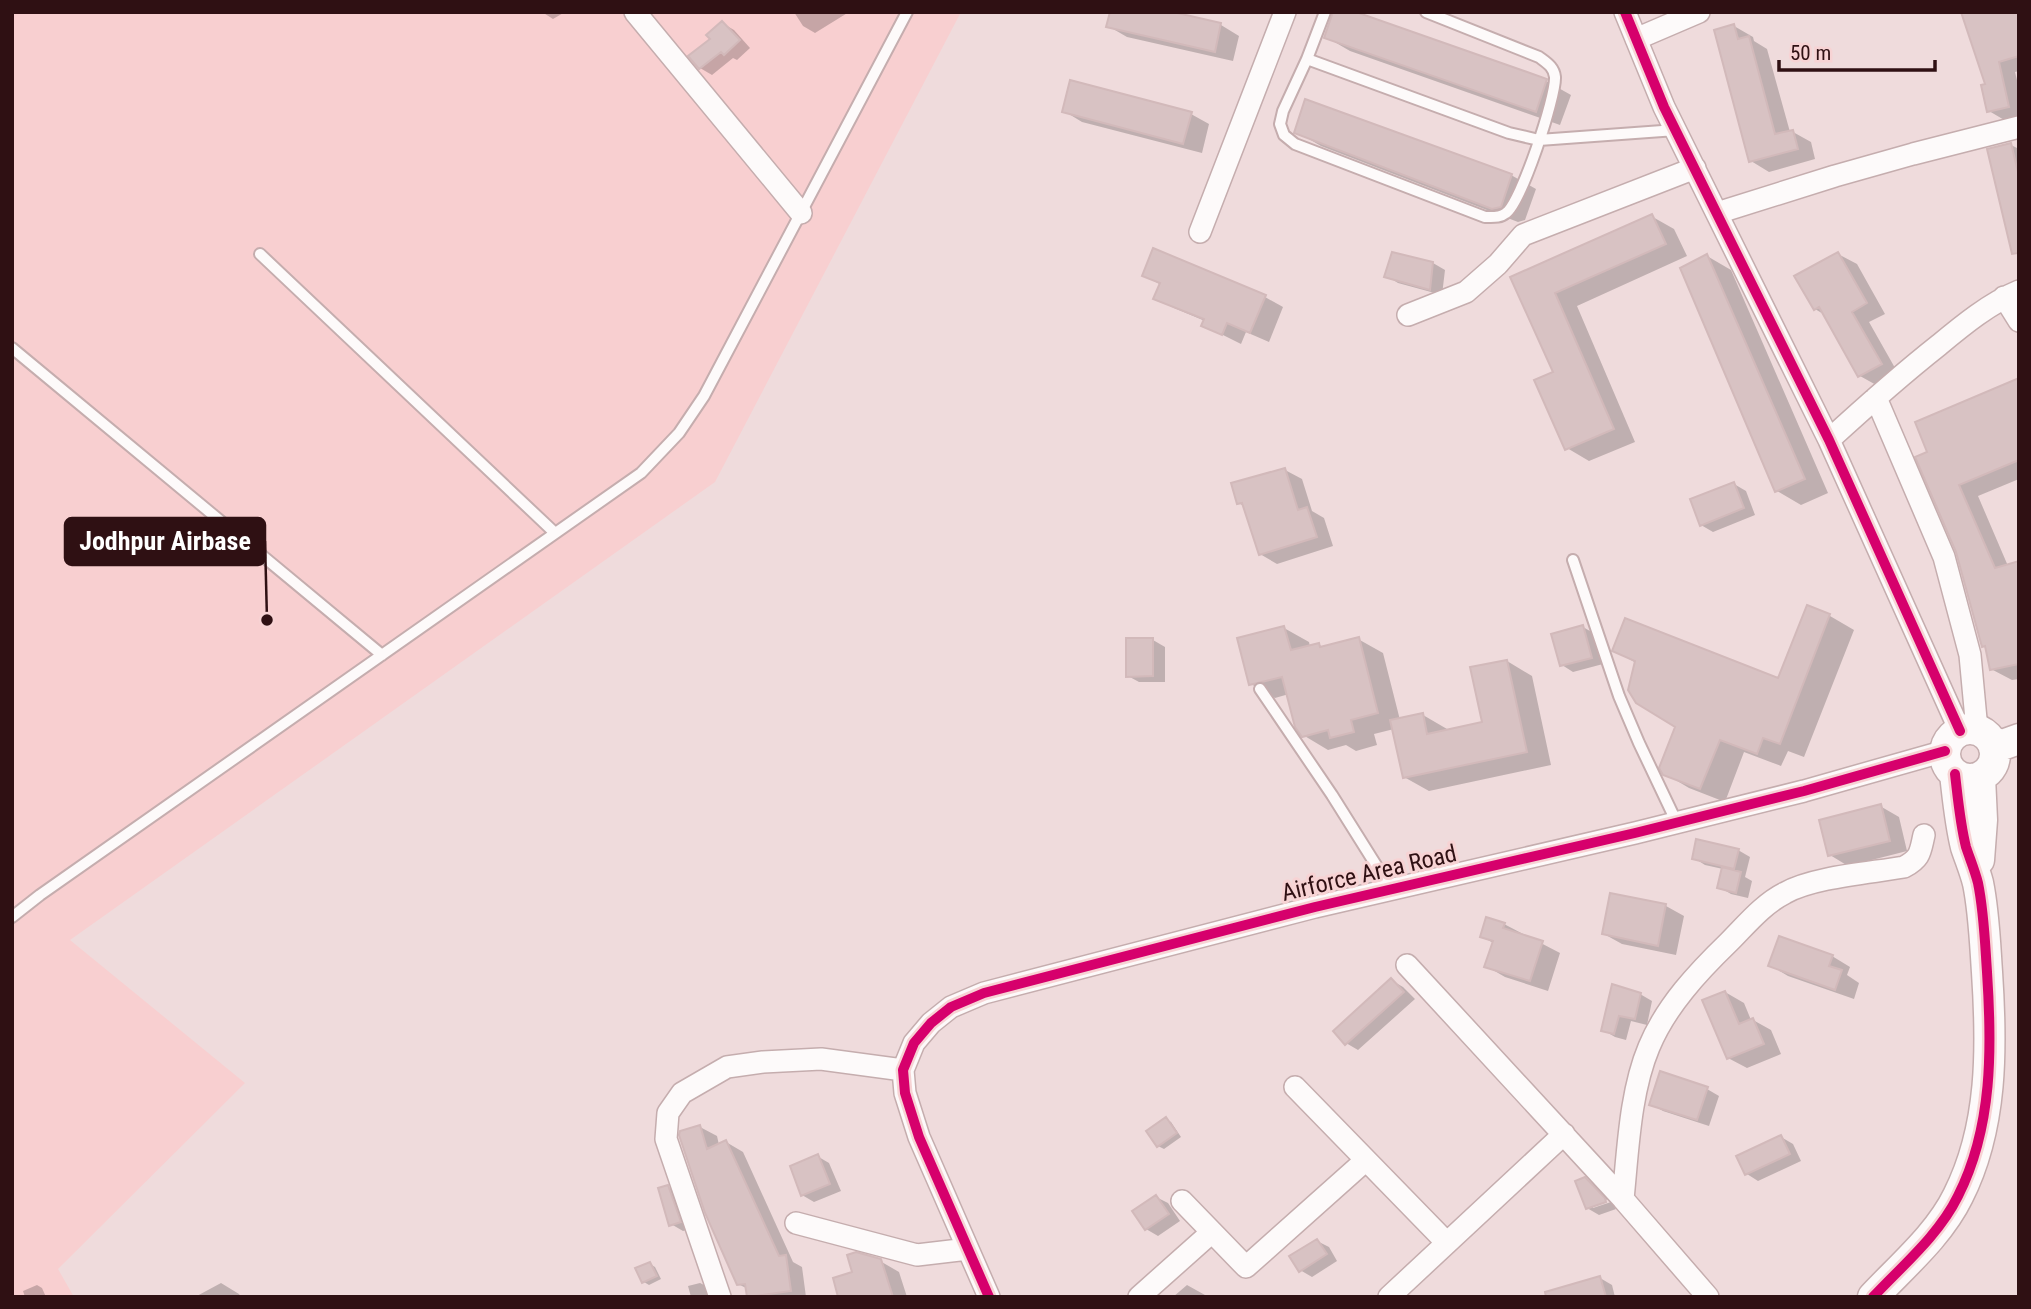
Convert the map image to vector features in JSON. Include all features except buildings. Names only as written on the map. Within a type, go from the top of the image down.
[{"type":"street","points":[[635,12],[800,213]]},
{"type":"street","points":[[1200,232],[1285,12]]},
{"type":"street","points":[[1625,12],[1676,130],[1829,440],[1976,750]]},
{"type":"street","points":[[1636,39],[1699,12]]},
{"type":"street","points":[[1717,213],[1887,161],[2019,128]]},
{"type":"street","points":[[1408,315],[1466,292],[1498,264],[1523,235],[1695,168]]},
{"type":"street","points":[[1829,440],[1957,330],[2011,294],[2019,321]]},
{"type":"street","points":[[1873,1297],[1935,1231],[1958,1196],[1983,1123],[1990,1025],[1982,910],[1961,820],[1976,750],[1970,654],[1944,557],[1876,398]]},
{"type":"street","name":"Airforce Area Road","points":[[903,1070],[914,1043],[931,1023],[951,1007],[984,993],[1199,936],[1976,750]]},
{"type":"street","points":[[1623,1199],[1637,1086],[1648,1047],[1667,1013],[1699,971],[1783,893],[1806,884],[1904,867],[1920,855],[1924,835]]},
{"type":"street","points":[[1407,965],[1564,1134],[1709,1297]]},
{"type":"street","points":[[720,1297],[666,1139],[668,1113],[682,1093],[727,1067],[821,1059],[903,1070],[905,1093],[919,1137],[989,1297]]},
{"type":"street","points":[[1295,1087],[1447,1243]]},
{"type":"street","points":[[1389,1297],[1564,1134]]},
{"type":"street","points":[[1182,1201],[1246,1267],[1366,1160]]},
{"type":"street","points":[[796,1223],[918,1255],[968,1249]]},
{"type":"street","points":[[1139,1297],[1212,1232]]},
{"type":"lane","points":[[12,917],[641,473],[679,433],[704,396],[907,12]]},
{"type":"lane","points":[[1325,12],[1283,111],[1280,124],[1284,135],[1295,144],[1485,217],[1499,217],[1508,212],[1514,203],[1539,140],[1555,76],[1551,66],[1539,57],[1426,12]]},
{"type":"lane","points":[[1307,59],[1509,133],[1539,140],[1676,130]]},
{"type":"lane","points":[[260,254],[555,533]]},
{"type":"lane","points":[[12,348],[382,655]]},
{"type":"lane","points":[[1573,560],[1619,696],[1677,823]]},
{"type":"lane","points":[[1260,689],[1332,795],[1391,889]]},
{"type":"lane","points":[[12,904],[24,908]]},
{"type":"shaded area","points":[[12,12],[961,12],[715,482],[70,940],[245,1083],[58,1269],[74,1297],[12,1297]]},
{"type":"cycle path","points":[[1625,12],[1664,107],[1829,440],[1960,731]]},
{"type":"cycle path","points":[[989,1297],[919,1137],[905,1093],[903,1070],[914,1043],[931,1023],[951,1007],[984,993],[1315,907],[1635,833],[1804,791],[1945,751]]},
{"type":"cycle path","points":[[1873,1297],[1919,1250],[1950,1210],[1969,1170],[1984,1115],[1989,1058],[1989,1000],[1984,928],[1978,883],[1962,829],[1955,774]]},
{"type":"place","name":"Jodhpur Airbase","points":[[267,620]]}]
